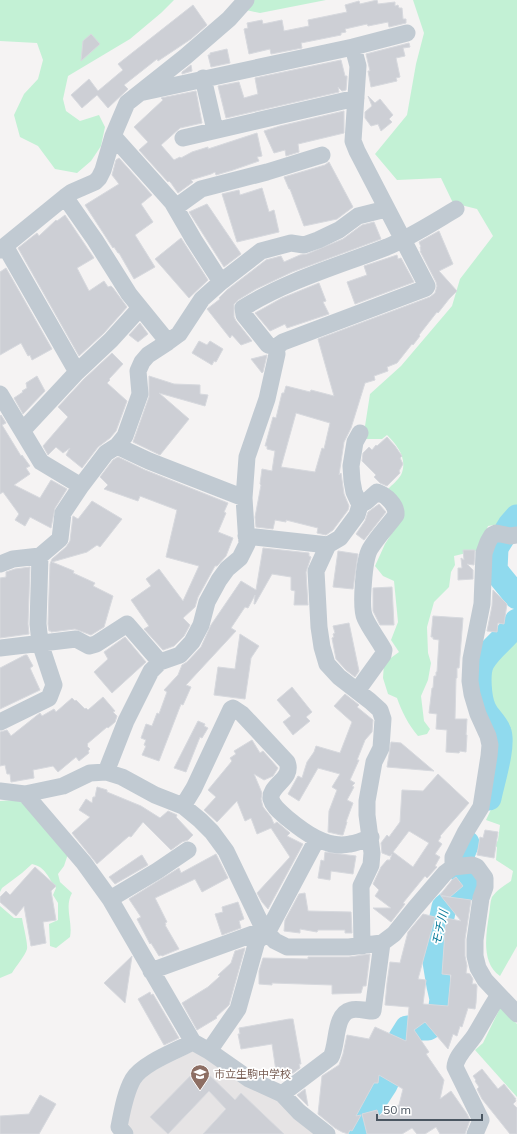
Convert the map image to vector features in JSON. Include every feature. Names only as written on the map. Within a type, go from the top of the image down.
[{"type":"street","points":[[77,372],[2,248],[65,197],[72,192],[95,182],[99,178],[103,170],[113,136],[127,103],[185,57],[229,19],[246,0]]},
{"type":"street","points":[[139,93],[203,78],[353,47],[407,33]]},
{"type":"street","points":[[353,47],[358,66],[354,141],[386,209],[403,239],[427,286],[426,288],[283,342],[276,347],[268,345],[244,315],[243,308],[265,294],[312,274],[388,246],[403,239],[456,209]]},
{"type":"street","points":[[203,78],[215,130]]},
{"type":"street","points":[[184,138],[356,98]]},
{"type":"street","points":[[113,136],[176,207],[194,240],[221,282]]},
{"type":"street","points":[[176,207],[201,188],[267,172],[322,155]]},
{"type":"street","points":[[65,197],[130,294],[168,342]]},
{"type":"street","points":[[0,564],[13,559],[40,556],[60,539],[63,513],[106,453],[117,446],[125,436],[140,394],[138,371],[142,362],[148,355],[179,334],[202,299],[261,251],[291,242],[304,245],[339,230],[358,216],[386,209]]},
{"type":"street","points":[[22,431],[77,372],[111,340],[140,308]]},
{"type":"street","points":[[106,772],[126,721],[150,671],[160,662],[180,655],[192,642],[201,625],[207,602],[219,580],[227,569],[240,558],[247,544],[244,498],[247,457],[267,398],[277,354],[276,347]]},
{"type":"street","points":[[0,394],[41,462],[81,486]]},
{"type":"street","points":[[360,433],[356,442],[351,466],[352,481],[360,505],[357,515],[340,538],[328,545],[316,571],[319,627],[322,647],[327,664],[339,677],[380,710],[383,719],[381,748],[374,762],[367,801],[367,815],[372,853],[371,865],[361,886],[362,946]]},
{"type":"street","points":[[117,446],[149,461],[244,498]]},
{"type":"street","points":[[357,691],[383,655],[384,650],[364,617],[363,587],[366,560],[369,550],[396,515],[396,510],[393,504],[377,492],[360,505]]},
{"type":"street","points":[[453,867],[453,857],[465,833],[481,808],[489,756],[489,741],[478,714],[470,681],[471,659],[482,604],[484,553],[492,535],[496,533],[510,536],[517,535]]},
{"type":"street","points":[[246,536],[328,545]]},
{"type":"street","points":[[0,722],[49,698],[54,684],[40,643],[38,624],[40,556]]},
{"type":"street","points":[[0,648],[76,639],[89,646],[96,644],[127,624],[160,662]]},
{"type":"street","points":[[183,806],[194,788],[231,709],[233,708],[242,714],[287,762],[289,768],[288,773],[272,792],[271,799],[276,807],[303,832],[317,839],[334,844],[349,845],[371,837]]},
{"type":"street","points":[[0,791],[25,794],[63,786],[90,773],[106,772],[122,776],[155,795],[183,806],[212,832],[226,851],[266,931],[275,940],[288,947],[362,946],[382,943],[394,934],[445,873],[453,867],[472,865],[477,867],[485,878],[485,887],[481,898],[475,940],[475,956],[478,968],[485,980],[517,1014]]},
{"type":"street","points":[[25,794],[84,863],[110,899],[193,1042],[210,1051],[249,1079],[282,1094],[299,1112],[327,1134]]},
{"type":"street","points":[[210,1051],[238,1009],[257,941],[266,931],[317,839]]},
{"type":"street","points":[[110,899],[157,871],[188,850]]},
{"type":"street","points":[[151,971],[266,931]]},
{"type":"street","points":[[282,1094],[331,1057],[334,1051],[339,1022],[344,1013],[352,1010],[373,1011],[382,943]]},
{"type":"street","points":[[475,1134],[481,1120],[455,1067],[456,1061],[474,1036],[499,995]]},
{"type":"street","points":[[125,1134],[118,1127],[133,1079],[148,1065],[193,1042]]},
{"type":"shaded area","name":"市立生駒中学校","points":[[197,1049],[269,1093],[320,1134],[134,1134],[127,1128],[134,1090],[141,1079],[151,1072]]},
{"type":"green space","points":[[0,0],[174,0],[130,39],[68,76],[63,99],[66,111],[80,121],[99,115],[105,127],[101,146],[91,161],[77,173],[55,169],[38,146],[20,137],[14,115],[24,94],[38,79],[43,60],[37,43],[0,41]]},
{"type":"green space","points":[[251,0],[326,0],[260,13],[246,10]]},
{"type":"green space","points":[[413,0],[517,0],[517,521],[488,526],[479,550],[454,556],[455,565],[451,572],[449,587],[434,602],[427,627],[428,653],[431,663],[428,680],[421,696],[424,721],[430,729],[427,734],[418,736],[406,718],[397,698],[388,694],[383,678],[384,663],[399,652],[391,640],[398,622],[394,581],[383,576],[375,566],[385,544],[399,522],[388,489],[401,475],[403,469],[403,458],[398,448],[387,435],[382,439],[363,439],[370,394],[401,366],[452,306],[460,279],[493,236],[477,209],[453,203],[441,178],[397,180],[375,154],[407,115],[416,64],[424,33]]},
{"type":"green space","points":[[517,634],[517,946],[500,976],[490,964],[487,956],[486,940],[490,904],[492,897],[496,892],[511,881],[513,871],[496,860],[497,847],[495,846],[498,840],[500,825],[486,820],[495,801],[506,736],[494,709],[485,676],[492,657],[511,643]]},
{"type":"green space","points":[[15,800],[27,804],[68,854],[64,866],[58,874],[60,882],[72,893],[69,904],[71,931],[70,937],[56,948],[50,946],[49,924],[58,920],[58,903],[53,895],[56,888],[44,870],[37,865],[32,864],[2,888],[0,892],[0,801]]},
{"type":"green space","points":[[0,906],[14,918],[22,918],[27,949],[12,973],[0,978]]},
{"type":"green space","points":[[501,1006],[517,1024],[517,1097],[475,1050],[483,1043]]},
{"type":"building","points":[[377,0],[378,4],[395,2],[395,6],[398,5],[399,8],[402,8],[403,19],[406,19],[406,23],[389,27],[388,22],[368,26],[367,24],[345,29],[346,32],[341,33],[341,35],[301,43],[302,48],[271,54],[270,49],[249,54],[244,29],[248,28],[247,23],[262,20],[263,24],[282,20],[284,31],[309,26],[308,20],[347,12],[345,5],[359,1],[360,4]]},
{"type":"building","points":[[193,5],[207,25],[191,39],[158,61],[157,59],[124,85],[128,89],[108,108],[97,95],[82,108],[71,95],[89,79],[98,91],[123,70],[118,64]]},
{"type":"building","points":[[91,34],[100,44],[81,61],[83,41]]},
{"type":"building","points":[[409,43],[410,47],[403,48],[405,56],[396,58],[400,77],[396,78],[397,81],[371,87],[368,71],[370,71],[366,54]]},
{"type":"building","points":[[227,49],[230,63],[211,67],[208,55],[210,55],[210,53]]},
{"type":"building","points":[[341,60],[345,76],[347,76],[346,90],[342,91],[338,87],[339,92],[226,118],[218,86],[239,82],[244,98],[258,94],[255,78]]},
{"type":"building","points":[[191,65],[192,71],[182,74],[182,72]]},
{"type":"building","points":[[196,91],[202,123],[180,128],[161,145],[174,160],[192,152],[208,147],[208,149],[257,133],[262,156],[257,157],[259,161],[233,170],[216,175],[215,172],[191,180],[193,182],[178,193],[171,183],[169,181],[168,182],[139,150],[148,142],[134,127],[163,100],[161,98]]},
{"type":"building","points":[[368,96],[375,103],[380,99],[393,115],[389,119],[392,122],[381,131],[378,124],[371,126],[365,118],[365,112],[372,106]]},
{"type":"building","points":[[344,111],[344,133],[298,144],[299,152],[286,156],[285,150],[274,153],[264,131],[280,126]]},
{"type":"building","points":[[119,158],[152,195],[141,204],[153,222],[135,235],[155,267],[134,279],[119,253],[114,247],[113,248],[85,205],[119,184],[112,175],[116,160]]},
{"type":"building","points":[[329,162],[353,207],[337,219],[304,226],[284,177],[325,165]]},
{"type":"building","points":[[262,188],[269,212],[274,210],[279,232],[237,242],[222,194],[239,190],[240,195]]},
{"type":"building","points":[[207,204],[241,254],[224,267],[189,212]]},
{"type":"building","points":[[65,215],[94,258],[77,268],[89,291],[104,281],[108,287],[111,286],[113,288],[127,307],[104,333],[79,356],[18,248],[37,233],[39,236],[56,220],[57,221]]},
{"type":"building","points":[[374,222],[381,239],[292,272],[256,289],[238,300],[234,304],[234,317],[252,341],[241,345],[232,335],[230,338],[207,309],[220,299],[219,298],[227,290],[266,260],[281,256],[284,262],[300,255],[307,254],[343,239],[362,225]]},
{"type":"building","points":[[439,231],[453,264],[439,271],[457,291],[438,313],[437,312],[413,345],[412,344],[397,363],[387,367],[388,371],[374,376],[375,380],[365,383],[351,428],[344,442],[339,475],[341,473],[344,494],[349,506],[348,510],[333,530],[326,535],[317,533],[318,528],[286,520],[286,522],[275,520],[273,529],[256,527],[255,517],[261,485],[262,469],[272,471],[275,451],[267,449],[267,446],[265,446],[273,417],[276,418],[282,393],[284,393],[286,386],[334,396],[318,339],[430,297],[435,293],[437,286],[436,282],[420,251],[421,247],[419,242]],"holes":[[[296,413],[330,423],[324,449],[322,448],[315,472],[281,467]]]},
{"type":"building","points":[[181,238],[208,280],[189,298],[155,259]]},
{"type":"building","points":[[397,255],[398,259],[401,258],[414,282],[355,304],[347,282],[367,275],[364,266]]},
{"type":"building","points":[[6,268],[52,349],[32,360],[21,343],[0,355],[0,272]]},
{"type":"building","points":[[319,283],[326,301],[323,302],[329,314],[287,328],[285,324],[270,331],[255,313],[282,298]]},
{"type":"building","points":[[140,323],[148,334],[138,342],[129,335]]},
{"type":"building","points":[[199,341],[207,345],[210,341],[223,349],[216,362],[214,361],[212,365],[192,353]]},
{"type":"building","points":[[112,353],[123,364],[107,383],[127,401],[116,431],[110,438],[98,447],[82,468],[66,455],[70,448],[63,453],[56,447],[48,455],[43,446],[68,417],[58,407],[84,379]]},
{"type":"building","points":[[267,355],[263,372],[262,373],[251,359]]},
{"type":"building","points":[[37,376],[45,391],[23,414],[14,398],[27,388],[26,383]]},
{"type":"building","points":[[149,376],[174,384],[200,385],[200,394],[208,395],[205,406],[159,393],[189,419],[160,455],[133,442],[149,397]]},
{"type":"building","points":[[1,415],[6,423],[2,425],[21,456],[22,455],[30,466],[26,468],[30,474],[14,485],[40,498],[51,480],[67,489],[55,508],[51,528],[30,517],[25,526],[15,520],[19,514],[3,492],[0,494]]},
{"type":"building","points":[[387,437],[402,456],[400,458],[403,464],[399,471],[400,473],[387,486],[380,483],[374,477],[376,475],[362,461],[363,453],[369,447],[372,450]]},
{"type":"building","points":[[118,457],[145,470],[228,503],[224,512],[226,513],[218,532],[233,538],[226,556],[217,566],[215,566],[198,597],[195,607],[183,618],[190,625],[184,636],[174,646],[163,650],[144,629],[149,626],[131,600],[151,586],[146,579],[159,569],[183,601],[199,566],[166,557],[177,510],[140,496],[138,501],[104,489],[108,485],[100,477],[113,460]]},
{"type":"building","points":[[92,501],[122,519],[100,547],[97,545],[87,552],[52,562],[74,571],[73,573],[95,583],[93,586],[113,596],[104,627],[91,635],[75,629],[51,632],[49,631],[48,624],[50,564],[52,559],[66,547],[70,541],[73,516],[78,519]]},
{"type":"building","points":[[379,504],[386,512],[364,540],[356,534],[365,521],[368,512]]},
{"type":"building","points":[[263,548],[309,553],[309,556],[311,557],[306,572],[308,605],[294,605],[295,591],[291,590],[291,577],[272,574],[255,604],[255,595],[248,608],[245,607],[231,628],[236,631],[186,685],[191,687],[183,705],[181,704],[159,761],[142,755],[146,746],[144,745],[146,740],[141,738],[146,724],[152,726],[157,713],[159,714],[167,692],[164,690],[178,675],[182,665],[187,662],[201,647],[211,625],[241,581],[256,590]]},
{"type":"building","points":[[463,550],[475,550],[474,565],[467,564],[473,570],[473,579],[458,580],[458,568],[462,568],[461,558],[464,560]]},
{"type":"building","points":[[338,551],[358,554],[353,589],[333,587]]},
{"type":"building","points":[[30,567],[29,634],[0,638],[0,578],[6,577],[6,572]]},
{"type":"building","points":[[392,587],[394,625],[380,625],[373,611],[373,588]]},
{"type":"building","points":[[493,590],[507,604],[504,624],[498,623],[497,632],[487,631],[492,606]]},
{"type":"building","points":[[433,616],[463,618],[459,668],[457,668],[456,678],[455,719],[467,719],[466,752],[446,752],[447,730],[436,729],[437,714],[429,713],[434,676],[436,676],[437,672],[439,640],[431,637]]},
{"type":"building","points":[[349,623],[359,671],[355,677],[336,659],[332,638],[334,637],[333,634],[335,633],[333,626]]},
{"type":"building","points":[[240,634],[259,646],[251,658],[245,699],[214,695],[218,667],[235,669]]},
{"type":"building","points":[[125,637],[146,662],[112,693],[94,672],[108,659],[104,652]]},
{"type":"building","points":[[27,655],[33,666],[30,668],[40,690],[0,709],[0,668]]},
{"type":"building","points":[[292,687],[312,712],[306,717],[310,721],[293,735],[283,722],[291,716],[277,700]]},
{"type":"building","points":[[345,694],[359,705],[357,707],[373,720],[372,732],[365,740],[357,760],[359,760],[350,780],[355,783],[352,786],[354,787],[347,800],[353,803],[343,835],[341,835],[328,832],[329,811],[337,790],[332,787],[340,774],[318,768],[299,801],[288,794],[298,776],[302,778],[307,762],[316,746],[340,753],[352,722],[334,706]]},
{"type":"building","points":[[103,697],[115,711],[113,712],[117,716],[115,722],[87,744],[90,749],[88,751],[89,753],[79,761],[76,757],[58,772],[53,766],[33,770],[34,778],[11,782],[10,774],[7,774],[5,765],[0,766],[0,732],[7,730],[11,736],[40,713],[42,716],[54,709],[56,712],[72,698],[88,710]]},
{"type":"building","points":[[198,721],[205,724],[204,726],[208,728],[202,738],[200,737],[186,772],[174,768]]},
{"type":"building","points":[[252,740],[260,753],[263,751],[278,768],[273,776],[264,780],[254,774],[262,793],[261,799],[263,807],[271,817],[274,824],[277,822],[290,833],[287,836],[303,844],[268,909],[257,893],[290,857],[271,828],[257,834],[251,818],[245,821],[237,801],[217,822],[204,810],[216,797],[208,790],[232,761],[230,758],[236,754],[234,751]]},
{"type":"building","points":[[391,742],[401,743],[434,771],[387,767]]},
{"type":"building","points":[[438,774],[469,803],[440,836],[441,837],[438,841],[442,844],[435,854],[440,857],[435,866],[437,867],[427,878],[425,876],[403,903],[405,904],[391,922],[373,908],[391,908],[375,896],[379,890],[373,884],[381,867],[387,860],[390,860],[392,854],[390,856],[382,853],[381,843],[387,835],[389,837],[400,822],[402,790],[423,791]],"holes":[[[409,831],[429,843],[413,867],[393,852]]]},
{"type":"building","points":[[97,787],[107,790],[107,792],[141,806],[160,818],[168,811],[177,815],[176,817],[193,835],[188,840],[182,842],[171,850],[143,822],[131,837],[129,836],[97,864],[72,833],[90,817],[79,810],[86,799],[92,803]]},
{"type":"building","points":[[485,830],[498,832],[494,858],[477,855],[480,837],[483,838]]},
{"type":"building","points":[[325,852],[356,856],[353,874],[331,871],[330,880],[318,878],[321,860],[324,861]]},
{"type":"building","points":[[216,854],[228,878],[202,892],[195,879],[155,898],[167,922],[165,925],[179,949],[159,956],[151,943],[150,944],[137,919],[141,917],[129,899],[179,868],[181,873]]},
{"type":"building","points":[[142,855],[148,865],[115,884],[109,877],[140,856]]},
{"type":"building","points":[[35,867],[56,886],[51,891],[56,920],[43,922],[46,943],[31,946],[24,906],[16,916],[0,902],[0,897],[6,891],[10,895]]},
{"type":"building","points":[[456,877],[463,886],[450,897],[440,895],[452,880]]},
{"type":"building","points":[[305,893],[308,911],[351,912],[352,933],[345,933],[345,930],[318,930],[317,932],[300,929],[300,933],[284,931],[285,920],[299,894]]},
{"type":"building","points":[[441,896],[471,900],[465,939],[465,956],[467,966],[466,973],[470,974],[473,979],[472,984],[476,984],[477,986],[475,1009],[468,1008],[462,1027],[460,1026],[457,1036],[453,1034],[448,1049],[425,1022],[414,1030],[429,1052],[426,1054],[444,1080],[440,1099],[451,1091],[470,1120],[465,1134],[440,1134],[436,1127],[425,1134],[417,1134],[412,1128],[402,1134],[367,1134],[362,1114],[377,1110],[379,1116],[399,1105],[403,1089],[379,1075],[378,1083],[374,1083],[356,1116],[361,1115],[352,1131],[350,1130],[348,1134],[342,1132],[318,1114],[322,1076],[339,1065],[347,1035],[369,1039],[375,1027],[406,1041],[409,1007],[385,1005],[387,983],[390,962],[400,963],[408,932],[423,914],[435,917],[418,979],[426,980],[423,1004],[448,1006],[451,975],[442,974],[446,918],[461,921]]},
{"type":"building","points":[[238,902],[244,919],[239,921],[241,928],[222,935],[215,914],[223,912],[222,907]]},
{"type":"building","points":[[245,948],[229,1005],[216,1017],[217,1018],[197,1030],[182,1003],[208,987],[231,963],[235,951]]},
{"type":"building","points":[[370,954],[366,986],[363,986],[361,993],[332,994],[332,985],[259,984],[259,971],[263,958],[308,959],[308,957],[349,957]]},
{"type":"building","points":[[132,956],[128,983],[125,1003],[104,983]]},
{"type":"building","points":[[150,992],[151,995],[153,994],[179,1038],[164,1045],[138,999]]},
{"type":"building","points":[[293,1019],[301,1064],[299,1064],[300,1068],[288,1077],[277,1078],[272,1044],[241,1049],[238,1034],[240,1034],[239,1028]]},
{"type":"building","points":[[200,1066],[235,1100],[241,1093],[284,1134],[203,1134],[226,1109],[209,1091],[168,1134],[150,1117]]},
{"type":"building","points":[[482,1069],[498,1089],[504,1084],[516,1099],[513,1104],[517,1108],[517,1134],[510,1134],[482,1099],[477,1089],[479,1087],[473,1076]]},
{"type":"building","points":[[305,1089],[308,1106],[297,1095]]},
{"type":"building","points":[[40,1095],[56,1104],[39,1134],[0,1134],[0,1116],[29,1114]]},
{"type":"waterway","name":"モチ川","points":[[517,517],[510,525],[496,548],[495,570],[517,597]]},
{"type":"waterway","name":"モチ川","points":[[489,798],[499,755],[500,738],[498,729],[485,712],[482,705],[479,686],[480,667],[490,652],[510,631],[517,621]]},
{"type":"waterway","name":"モチ川","points":[[361,1134],[359,1121],[385,1085],[393,1068],[397,1044],[407,1028],[428,1028],[439,1021],[442,999],[434,956],[444,907],[463,891],[466,886],[460,860],[467,843]]},
{"type":"place","name":"市立生駒中学校","points":[[200,1091]]}]
